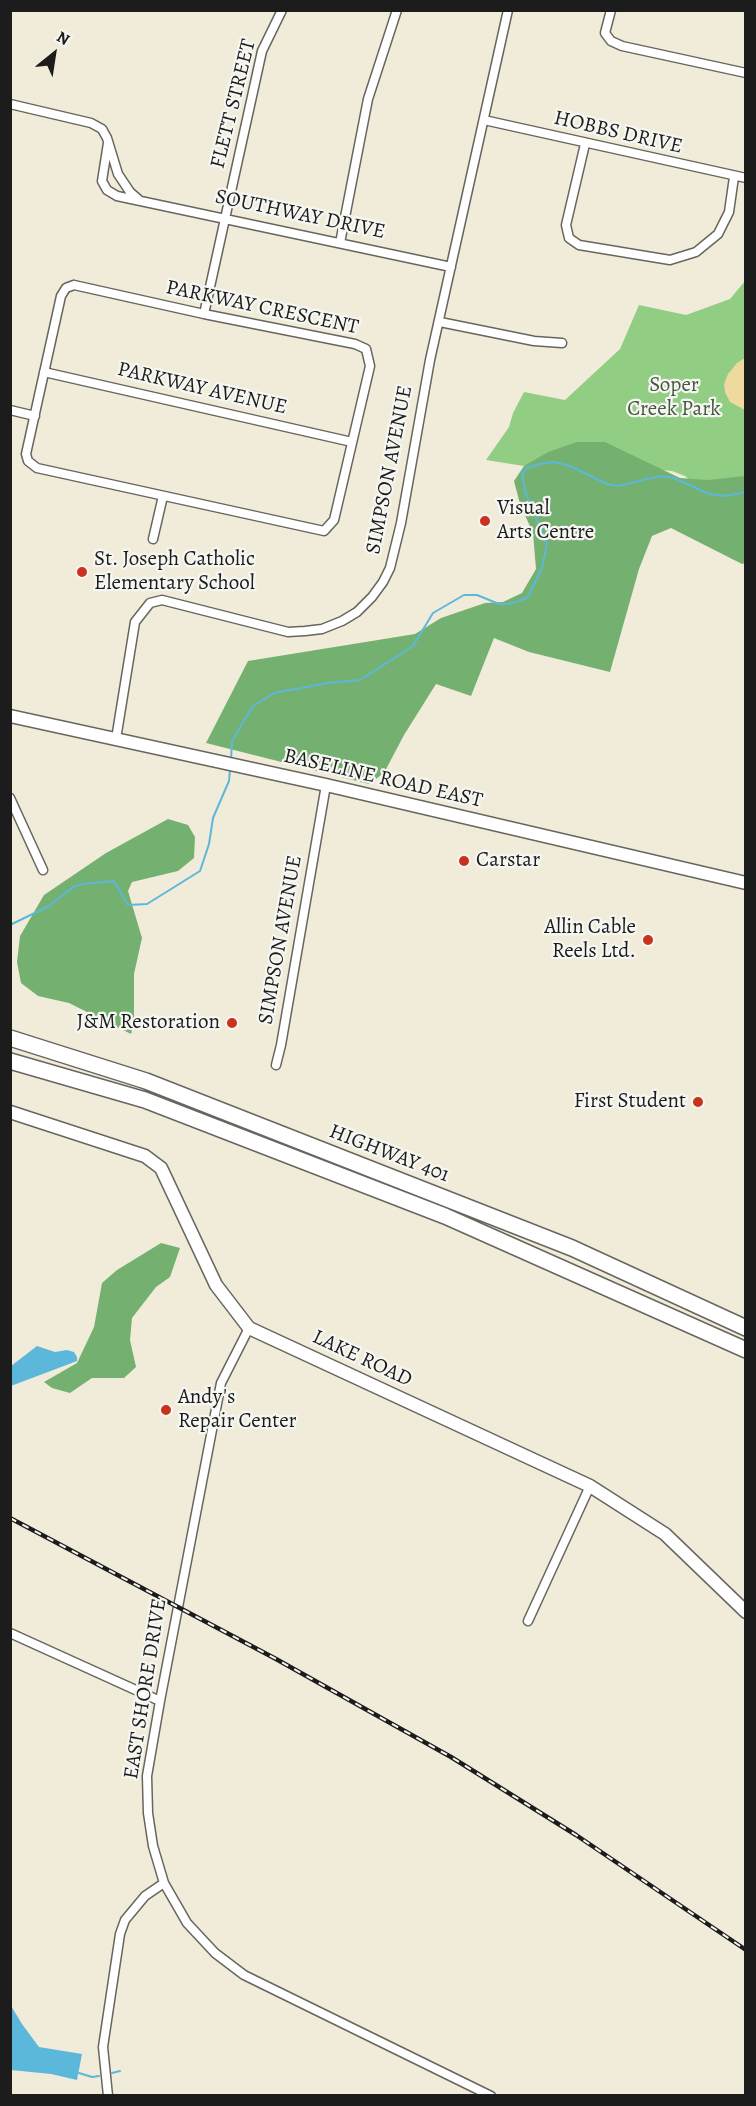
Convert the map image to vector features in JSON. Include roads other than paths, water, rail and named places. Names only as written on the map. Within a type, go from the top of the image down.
[{"type":"highway","name":"HIGHWAY 401","points":[[10,1038],[146,1081],[572,1248],[746,1328]]},
{"type":"highway","name":"HIGHWAY 401","points":[[10,1061],[145,1100],[445,1216],[746,1350]]},
{"type":"street","name":"FLETT STREET","points":[[204,314],[262,51],[282,10]]},
{"type":"street","points":[[340,243],[368,99],[397,10]]},
{"type":"street","name":"SIMPSON AVENUE","points":[[116,739],[135,622],[150,603],[162,600],[288,632],[322,629],[357,612],[372,597],[390,568],[401,523],[428,371],[508,10]]},
{"type":"street","points":[[611,10],[605,33],[611,41],[622,46],[746,73]]},
{"type":"street","points":[[10,104],[91,123],[102,129],[106,134],[118,174],[130,192],[141,201]]},
{"type":"street","name":"HOBBS DRIVE","points":[[484,120],[746,178]]},
{"type":"street","name":"SOUTHWAY DRIVE","points":[[108,143],[102,177],[103,186],[117,196],[451,267]]},
{"type":"street","points":[[585,144],[566,225],[569,238],[579,245],[670,260],[696,252],[718,234],[729,212],[734,177]]},
{"type":"street","name":"PARKWAY CRESCENT","points":[[74,285],[355,344],[366,349],[370,366],[334,520],[324,531],[37,468],[28,461],[26,454],[44,372],[61,296],[66,288],[74,285]]},
{"type":"street","points":[[440,322],[534,341],[562,343]]},
{"type":"street","name":"PARKWAY AVENUE","points":[[44,372],[352,442]]},
{"type":"street","points":[[10,410],[35,416]]},
{"type":"street","points":[[153,539],[163,496]]},
{"type":"street","name":"BASELINE ROAD EAST","points":[[10,716],[746,883]]},
{"type":"street","name":"SIMPSON AVENUE","points":[[276,1065],[326,786]]},
{"type":"street","points":[[10,798],[43,870]]},
{"type":"street","name":"LAKE ROAD","points":[[10,1113],[145,1156],[160,1168],[216,1285],[249,1328],[590,1486],[665,1534],[746,1612]]},
{"type":"street","name":"EAST SHORE DRIVE","points":[[249,1328],[221,1383],[160,1701],[147,1776],[148,1813],[153,1846],[165,1883],[187,1923],[215,1953],[244,1974],[491,2096]]},
{"type":"street","points":[[528,1621],[590,1486]]},
{"type":"street","points":[[10,1633],[160,1701]]},
{"type":"street","points":[[108,2096],[103,2047],[120,1934],[125,1920],[145,1896],[165,1883]]},
{"type":"water","points":[[37,1346],[55,1352],[67,1350],[74,1352],[77,1361],[11,1386],[11,1366]]},
{"type":"water","points":[[10,2004],[39,2047],[82,2054],[77,2080],[51,2074],[11,2070]]},
{"type":"waterway","points":[[231,761],[232,741],[252,707],[274,693],[328,683],[360,680],[413,646],[433,613],[464,595],[477,595],[499,604],[509,604],[527,598],[542,568],[547,544],[525,491],[522,474],[527,468],[553,462],[568,465],[607,484],[618,486],[660,476],[674,478],[709,494],[726,496],[746,492]]},
{"type":"waterway","points":[[10,925],[49,906],[73,887],[83,884],[114,881],[128,905],[147,904],[200,871],[209,844],[213,818],[229,781],[230,770]]},
{"type":"waterway","points":[[112,2073],[120,2071]]},
{"type":"waterway","points":[[79,2073],[92,2077],[99,2076]]},
{"type":"railway","points":[[10,1518],[276,1659],[451,1757],[576,1835],[746,1950]]},
{"type":"place","name":"Visual Arts Centre","points":[[485,521]]},
{"type":"place","name":"St. Joseph Catholic Elementary School","points":[[82,572]]},
{"type":"place","name":"Carstar","points":[[464,861]]},
{"type":"place","name":"Allin Cable Reels Ltd.","points":[[648,940]]},
{"type":"place","name":"J&M Restoration","points":[[232,1023]]},
{"type":"place","name":"First Student","points":[[698,1102]]},
{"type":"place","name":"Andy's Repair Center","points":[[166,1410]]},
{"type":"park label","name":"Soper Creek Park","points":[[674,398]]}]
